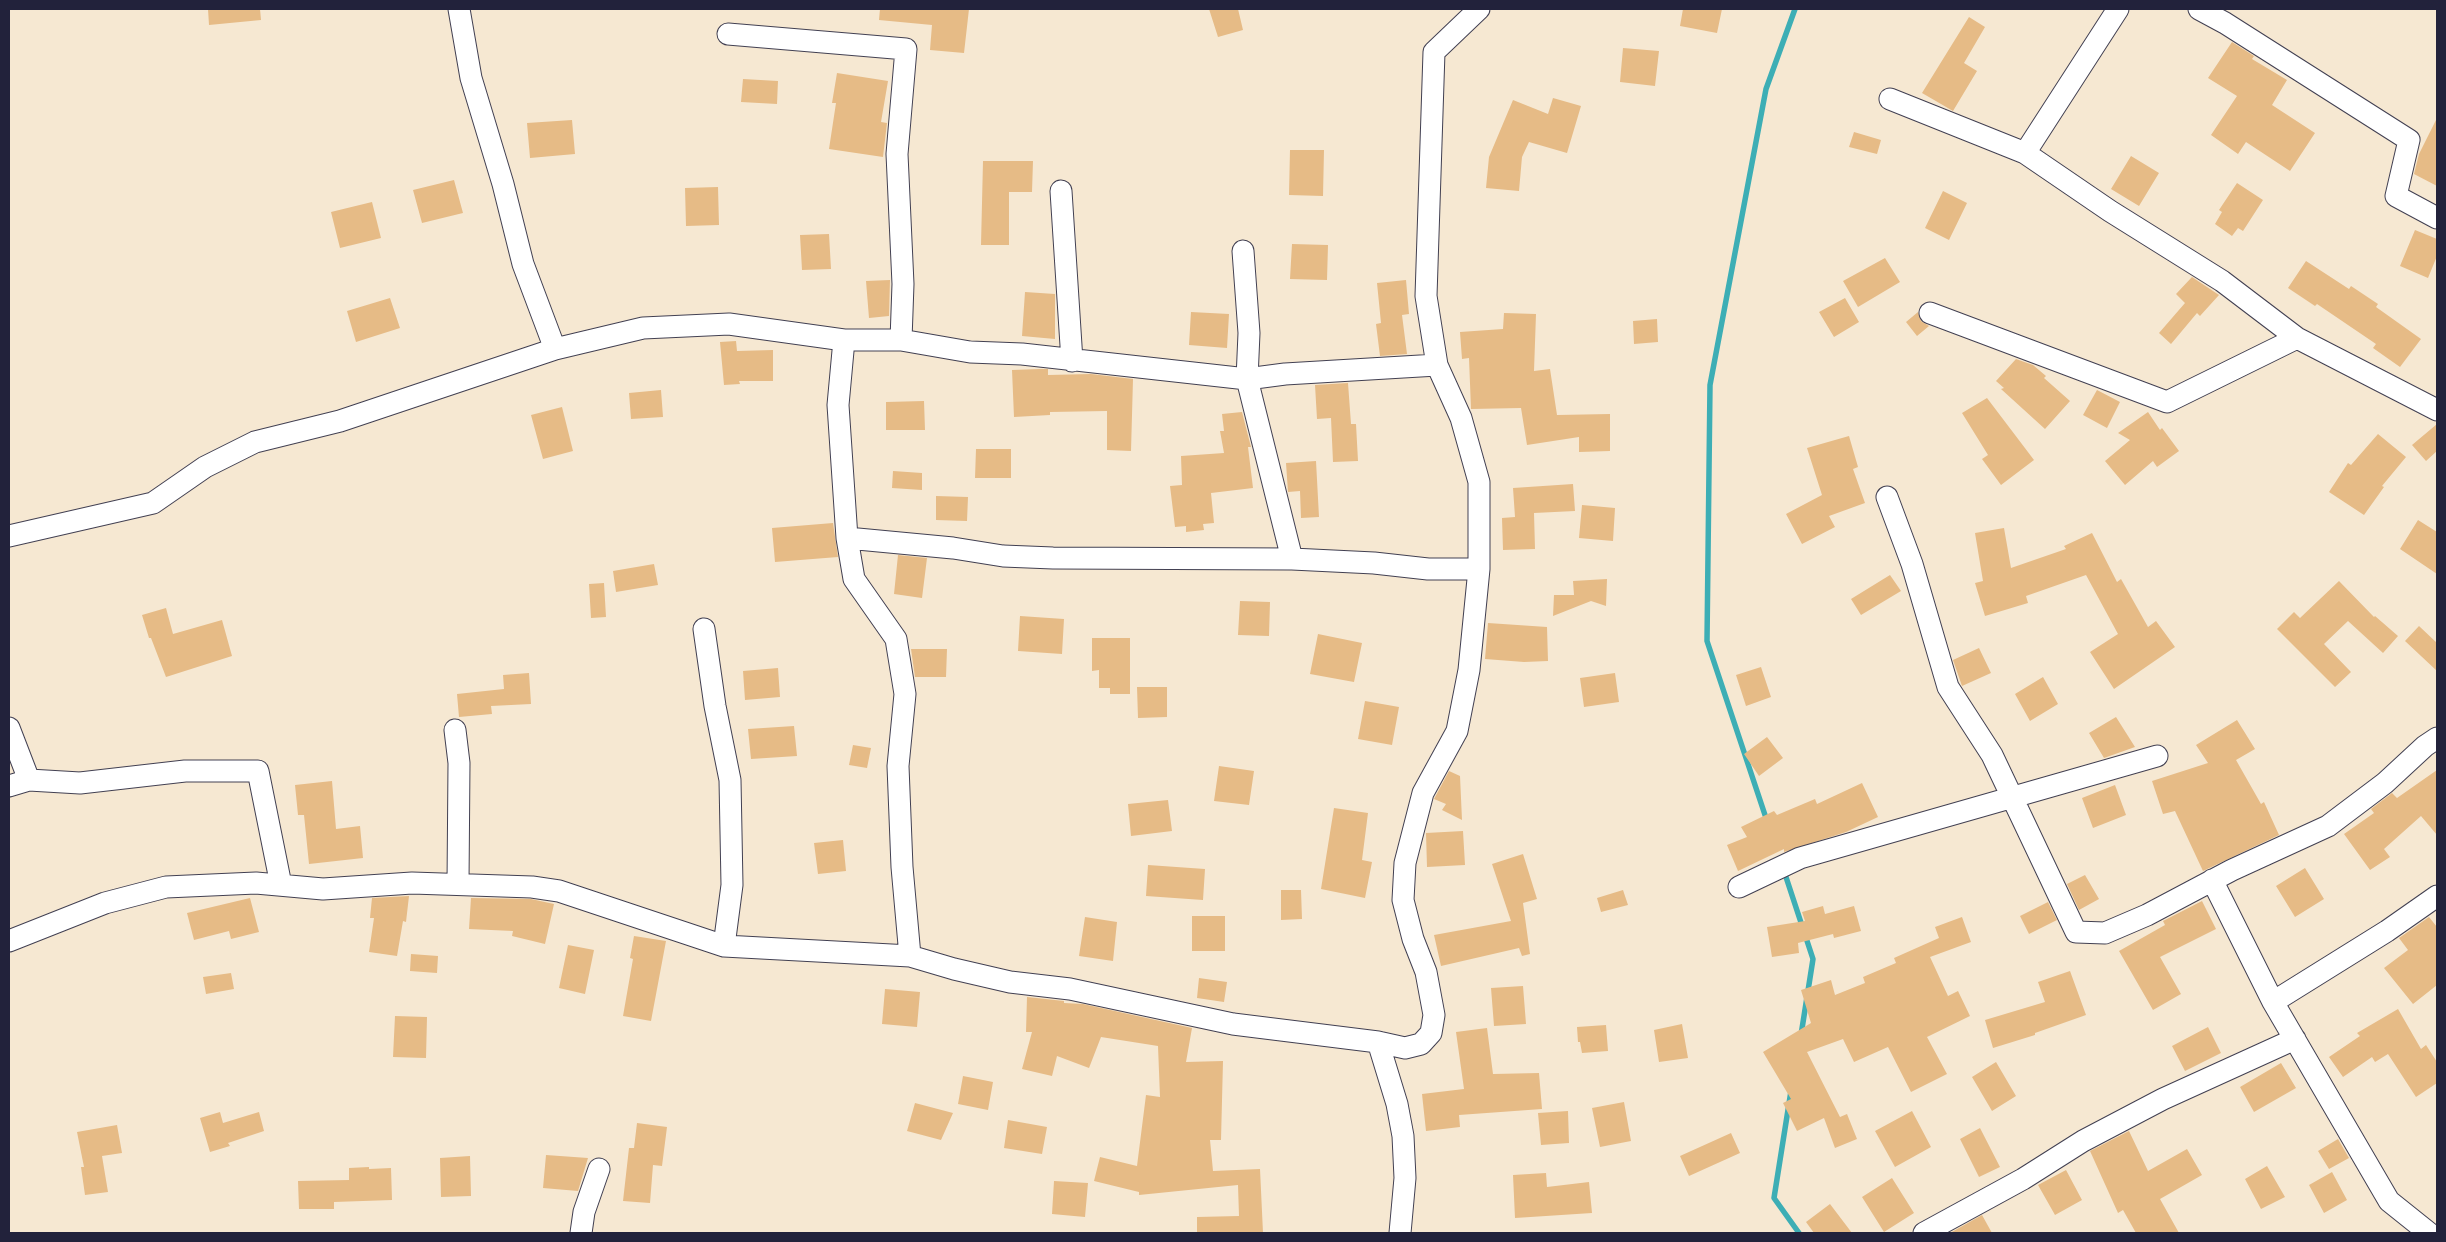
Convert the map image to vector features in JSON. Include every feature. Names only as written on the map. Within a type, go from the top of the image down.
[{"type":"street","points":[[459,9],[471,78],[503,184],[523,264],[555,349]]},
{"type":"street","points":[[9,941],[105,903],[166,887],[256,883],[323,889],[412,883],[532,887],[559,891],[724,946],[910,956],[954,969],[1010,982],[1070,989],[1233,1024],[1378,1042],[1405,1048],[1421,1044],[1431,1034],[1434,1015],[1426,972],[1413,939],[1403,900],[1405,863],[1423,794],[1457,731],[1469,670],[1479,568],[1479,482],[1461,418],[1437,364],[1426,296],[1434,52],[1479,9]]},
{"type":"street","points":[[2025,153],[2118,9]]},
{"type":"street","points":[[2199,9],[2225,23],[2409,140],[2396,196],[2437,218]]},
{"type":"street","points":[[728,34],[906,49],[897,154],[903,284],[901,340]]},
{"type":"street","points":[[1890,99],[2025,153],[2110,211],[2222,281],[2297,338],[2437,410]]},
{"type":"street","points":[[1061,191],[1072,361]]},
{"type":"street","points":[[1243,251],[1249,333],[1247,379],[1292,559]]},
{"type":"street","points":[[1930,313],[2167,402],[2297,338]]},
{"type":"street","points":[[9,536],[153,503],[206,467],[256,442],[340,421],[555,349],[643,328],[729,324],[844,340],[901,340],[970,352],[1022,354],[1247,379],[1285,374],[1437,364]]},
{"type":"street","points":[[844,340],[838,405],[847,538],[854,579],[896,639],[905,694],[898,766],[902,867],[910,956]]},
{"type":"street","points":[[1887,497],[1912,564],[1948,687],[1992,755],[2076,932],[2105,933],[2147,915],[2212,880],[2328,826],[2385,783],[2425,746],[2437,738]]},
{"type":"street","points":[[847,538],[1011,556],[1292,559],[1428,568],[1479,568]]},
{"type":"street","points":[[704,629],[715,706],[730,780],[732,885],[724,946]]},
{"type":"street","points":[[9,728],[19,783],[80,783],[185,771],[258,771],[281,885]]},
{"type":"street","points":[[456,730],[459,763],[458,884]]},
{"type":"street","points":[[1739,887],[1800,858],[2157,756]]},
{"type":"street","points":[[2212,880],[2272,1002],[2388,1200],[2429,1233]]},
{"type":"street","points":[[2272,1002],[2387,931],[2437,896]]},
{"type":"street","points":[[1924,1233],[2023,1179],[2083,1141],[2164,1099],[2295,1039]]},
{"type":"street","points":[[1378,1042],[1397,1104],[1403,1136],[1405,1178],[1400,1233]]},
{"type":"street","points":[[581,1233],[584,1212],[599,1169]]},
{"type":"building","points":[[208,9],[260,9],[261,20],[209,25]]},
{"type":"building","points":[[880,9],[969,9],[964,53],[930,50],[932,25],[879,20]]},
{"type":"building","points":[[1209,9],[1238,9],[1243,30],[1218,37]]},
{"type":"building","points":[[1683,9],[1722,9],[1717,33],[1680,26]]},
{"type":"building","points":[[1969,17],[1985,27],[1964,63],[1977,71],[1953,111],[1922,93]]},
{"type":"building","points":[[2232,42],[2254,56],[2252,59],[2287,80],[2272,105],[2315,133],[2290,171],[2246,142],[2238,154],[2211,135],[2237,96],[2208,78]]},
{"type":"building","points":[[1623,48],[1659,51],[1655,86],[1620,82]]},
{"type":"building","points":[[837,73],[888,81],[881,122],[887,123],[883,157],[829,149],[836,103],[832,103]]},
{"type":"building","points":[[743,79],[778,81],[777,104],[741,102]]},
{"type":"building","points":[[1553,98],[1581,106],[1567,153],[1529,142],[1522,157],[1519,191],[1486,188],[1489,157],[1513,100],[1548,114]]},
{"type":"building","points":[[2437,118],[2437,186],[2414,174],[2419,154]]},
{"type":"building","points":[[572,120],[575,154],[530,158],[527,123]]},
{"type":"building","points":[[1854,132],[1881,140],[1877,154],[1849,147]]},
{"type":"building","points":[[1290,150],[1324,150],[1323,196],[1289,195]]},
{"type":"building","points":[[2131,156],[2159,173],[2139,206],[2111,189]]},
{"type":"building","points":[[983,161],[1033,161],[1032,192],[1009,192],[1009,245],[981,245]]},
{"type":"building","points":[[454,180],[463,213],[422,223],[413,190]]},
{"type":"building","points":[[2237,183],[2263,200],[2243,231],[2238,228],[2232,236],[2215,224],[2222,212],[2219,210]]},
{"type":"building","points":[[718,187],[719,225],[686,226],[685,188]]},
{"type":"building","points":[[1943,191],[1967,203],[1949,240],[1925,228]]},
{"type":"building","points":[[372,202],[381,238],[340,248],[331,212]]},
{"type":"building","points":[[2415,230],[2437,239],[2437,256],[2428,278],[2400,266]]},
{"type":"building","points":[[829,234],[831,269],[802,270],[800,235]]},
{"type":"building","points":[[1292,244],[1328,245],[1327,280],[1290,279]]},
{"type":"building","points":[[1885,258],[1900,282],[1858,307],[1843,281]]},
{"type":"building","points":[[2306,261],[2349,289],[2351,286],[2378,304],[2376,307],[2421,339],[2400,367],[2373,348],[2376,344],[2317,304],[2315,306],[2288,288]]},
{"type":"building","points":[[2192,277],[2219,295],[2200,316],[2197,313],[2171,344],[2159,333],[2185,303],[2176,294]]},
{"type":"building","points":[[890,280],[889,316],[869,318],[866,281]]},
{"type":"building","points":[[1406,280],[1409,314],[1402,315],[1407,354],[1380,356],[1376,324],[1381,323],[1377,283]]},
{"type":"building","points":[[1025,292],[1055,294],[1055,339],[1022,336]]},
{"type":"building","points":[[390,298],[400,328],[356,342],[347,311]]},
{"type":"building","points":[[1845,298],[1859,322],[1834,337],[1819,312]]},
{"type":"building","points":[[1191,312],[1229,314],[1227,348],[1189,345]]},
{"type":"building","points":[[1918,312],[1921,321],[1929,326],[1917,336],[1906,322]]},
{"type":"building","points":[[1504,313],[1536,314],[1534,371],[1550,369],[1557,415],[1610,414],[1610,451],[1579,452],[1579,437],[1527,445],[1521,408],[1471,409],[1469,358],[1462,359],[1460,332],[1503,329]]},
{"type":"building","points":[[1657,319],[1658,342],[1634,344],[1633,321]]},
{"type":"building","points":[[736,341],[737,351],[773,350],[773,381],[739,381],[740,384],[724,385],[720,342]]},
{"type":"building","points":[[2016,359],[2033,365],[2046,376],[2044,378],[2070,401],[2045,429],[2001,389],[2004,388],[1996,381]]},
{"type":"building","points":[[1048,369],[1048,375],[1091,374],[1133,379],[1131,451],[1107,450],[1107,411],[1050,412],[1050,415],[1014,417],[1012,370]]},
{"type":"building","points":[[1348,383],[1351,424],[1356,424],[1358,461],[1333,462],[1331,418],[1317,419],[1315,385]]},
{"type":"building","points":[[661,390],[663,417],[631,419],[629,393]]},
{"type":"building","points":[[2097,390],[2120,402],[2107,428],[2083,415]]},
{"type":"building","points":[[1987,398],[2034,460],[2001,485],[1982,459],[1988,455],[1962,413]]},
{"type":"building","points":[[924,401],[925,430],[886,430],[886,402]]},
{"type":"building","points":[[562,407],[573,451],[543,459],[531,415]]},
{"type":"building","points":[[1242,412],[1251,447],[1248,447],[1253,488],[1211,493],[1214,523],[1203,524],[1204,530],[1186,532],[1186,526],[1175,527],[1170,486],[1182,485],[1181,456],[1224,453],[1220,431],[1224,431],[1222,414]]},
{"type":"building","points":[[2148,412],[2160,430],[2162,428],[2179,451],[2157,467],[2153,461],[2125,485],[2105,461],[2130,440],[2118,433]]},
{"type":"building","points":[[2437,424],[2437,451],[2426,461],[2412,445]]},
{"type":"building","points":[[2378,434],[2406,457],[2382,486],[2384,487],[2364,515],[2329,492],[2348,463],[2351,465]]},
{"type":"building","points":[[1849,436],[1858,467],[1853,469],[1865,503],[1829,516],[1835,527],[1802,544],[1786,514],[1822,495],[1807,448]]},
{"type":"building","points":[[976,449],[1011,449],[1011,478],[975,478]]},
{"type":"building","points":[[1316,461],[1319,517],[1301,518],[1300,491],[1288,492],[1286,463]]},
{"type":"building","points":[[893,471],[922,473],[922,490],[892,488]]},
{"type":"building","points":[[1573,484],[1575,511],[1534,513],[1535,549],[1503,550],[1502,518],[1515,517],[1513,488]]},
{"type":"building","points":[[936,496],[968,497],[967,521],[936,520]]},
{"type":"building","points":[[1582,505],[1615,508],[1613,541],[1579,538]]},
{"type":"building","points":[[2418,520],[2437,532],[2437,574],[2400,549]]},
{"type":"building","points":[[833,523],[838,557],[775,562],[772,528]]},
{"type":"building","points":[[2004,528],[2011,568],[2066,549],[2064,546],[2092,533],[2117,582],[2121,579],[2148,627],[2156,621],[2175,647],[2114,689],[2090,652],[2118,634],[2086,575],[2026,596],[2028,603],[1985,616],[1975,583],[1983,581],[1975,533]]},
{"type":"building","points":[[898,555],[927,558],[922,598],[894,594]]},
{"type":"building","points":[[654,564],[658,585],[616,592],[613,571]]},
{"type":"building","points":[[1890,575],[1901,591],[1861,615],[1851,599]]},
{"type":"building","points":[[1607,579],[1606,606],[1591,601],[1553,616],[1554,595],[1574,595],[1573,581]]},
{"type":"building","points":[[2339,581],[2374,617],[2398,636],[2383,653],[2348,621],[2324,644],[2351,672],[2335,687],[2277,629],[2294,612],[2300,618]]},
{"type":"building","points":[[604,583],[606,617],[591,618],[589,584]]},
{"type":"building","points":[[1240,601],[1270,602],[1269,636],[1238,635]]},
{"type":"building","points":[[166,608],[173,634],[222,620],[232,656],[166,677],[151,638],[149,638],[142,615]]},
{"type":"building","points":[[1020,616],[1064,619],[1062,654],[1018,651]]},
{"type":"building","points":[[1488,623],[1547,627],[1548,661],[1524,662],[1485,659]]},
{"type":"building","points":[[2419,626],[2437,643],[2437,671],[2405,641]]},
{"type":"building","points":[[1318,634],[1362,643],[1354,682],[1310,674]]},
{"type":"building","points":[[1092,638],[1130,638],[1130,694],[1110,694],[1110,688],[1099,688],[1099,670],[1092,671]]},
{"type":"building","points":[[1979,648],[1991,673],[1962,686],[1953,660]]},
{"type":"building","points":[[911,649],[947,649],[946,677],[915,677]]},
{"type":"building","points":[[1761,667],[1771,697],[1746,706],[1736,675]]},
{"type":"building","points":[[778,668],[780,697],[745,700],[743,671]]},
{"type":"building","points":[[529,673],[531,704],[491,706],[492,714],[459,717],[457,694],[504,689],[503,675]]},
{"type":"building","points":[[1615,673],[1619,702],[1584,707],[1580,678]]},
{"type":"building","points":[[2043,677],[2058,704],[2030,721],[2015,694]]},
{"type":"building","points":[[1137,687],[1167,687],[1167,717],[1138,718]]},
{"type":"building","points":[[1365,701],[1399,707],[1392,745],[1358,739]]},
{"type":"building","points":[[2116,717],[2135,747],[2104,758],[2089,733]]},
{"type":"building","points":[[2237,720],[2255,749],[2236,760],[2261,804],[2264,802],[2279,835],[2203,871],[2175,811],[2163,814],[2152,781],[2208,763],[2196,745]]},
{"type":"building","points":[[794,726],[797,756],[751,759],[748,729]]},
{"type":"building","points":[[1767,737],[1783,758],[1759,776],[1744,754]]},
{"type":"building","points":[[853,745],[871,748],[867,768],[849,765]]},
{"type":"building","points":[[1219,766],[1254,771],[1249,805],[1214,801]]},
{"type":"building","points":[[2437,770],[2437,835],[2421,816],[2384,849],[2390,857],[2370,870],[2344,834],[2374,813],[2371,809],[2392,793],[2397,798]]},
{"type":"building","points":[[1449,771],[1460,776],[1462,820],[1442,810],[1446,804],[1434,799]]},
{"type":"building","points":[[332,781],[336,829],[360,826],[363,858],[309,864],[304,815],[298,815],[295,785]]},
{"type":"building","points":[[1862,783],[1878,817],[1846,832],[1784,852],[1784,849],[1738,871],[1727,845],[1747,837],[1741,827],[1774,811],[1777,815],[1815,799],[1817,804]]},
{"type":"building","points":[[2115,785],[2126,815],[2093,828],[2082,798]]},
{"type":"building","points":[[1168,800],[1172,831],[1131,836],[1128,804]]},
{"type":"building","points":[[1334,808],[1368,813],[1362,860],[1372,862],[1365,898],[1321,889]]},
{"type":"building","points":[[1463,831],[1465,865],[1427,867],[1426,833]]},
{"type":"building","points":[[843,840],[846,871],[818,874],[814,843]]},
{"type":"building","points":[[1523,854],[1537,899],[1523,903],[1530,954],[1522,956],[1519,948],[1441,966],[1434,935],[1511,921],[1492,864]]},
{"type":"building","points":[[1148,865],[1205,869],[1203,900],[1146,896]]},
{"type":"building","points":[[2305,868],[2324,899],[2295,917],[2276,886]]},
{"type":"building","points":[[2085,875],[2099,899],[2079,910],[2067,884]]},
{"type":"building","points":[[1281,890],[1301,890],[1302,919],[1281,920]]},
{"type":"building","points":[[1623,890],[1628,905],[1601,912],[1597,898]]},
{"type":"building","points":[[409,896],[406,922],[403,921],[397,956],[369,952],[374,918],[370,918],[372,898]]},
{"type":"building","points":[[250,898],[259,932],[231,939],[229,931],[194,940],[187,913]]},
{"type":"building","points":[[471,898],[531,899],[554,904],[545,944],[512,936],[513,931],[469,929]]},
{"type":"building","points":[[2202,901],[2216,929],[2160,957],[2181,994],[2153,1010],[2119,951],[2165,925],[2163,921]]},
{"type":"building","points":[[2048,902],[2057,920],[2029,934],[2020,916]]},
{"type":"building","points":[[1823,906],[1825,914],[1854,906],[1861,931],[1834,938],[1833,934],[1798,943],[1799,953],[1772,957],[1767,927],[1805,921],[1802,912]]},
{"type":"building","points":[[1192,916],[1225,916],[1225,951],[1192,951]]},
{"type":"building","points":[[1085,917],[1117,922],[1113,961],[1079,956]]},
{"type":"building","points":[[1962,917],[1971,942],[1930,957],[1948,996],[1958,991],[1970,1016],[1927,1037],[1947,1074],[1911,1092],[1888,1047],[1854,1062],[1843,1039],[1807,1052],[1840,1117],[1847,1114],[1857,1139],[1835,1148],[1824,1118],[1797,1131],[1783,1103],[1791,1099],[1763,1052],[1811,1023],[1801,990],[1831,980],[1835,995],[1865,983],[1863,977],[1896,963],[1894,958],[1939,938],[1935,927]]},
{"type":"building","points":[[2429,917],[2437,927],[2437,985],[2413,1004],[2384,968],[2408,950],[2399,938]]},
{"type":"building","points":[[634,936],[666,941],[651,1021],[623,1016],[633,959],[630,958]]},
{"type":"building","points":[[568,945],[594,950],[585,994],[559,988]]},
{"type":"building","points":[[411,954],[438,956],[437,973],[410,971]]},
{"type":"building","points":[[2070,971],[2086,1015],[2035,1033],[2035,1035],[1993,1048],[1985,1020],[2045,1002],[2038,982]]},
{"type":"building","points":[[231,973],[234,989],[206,994],[203,977]]},
{"type":"building","points":[[1199,978],[1227,982],[1224,1002],[1197,998]]},
{"type":"building","points":[[1523,986],[1526,1024],[1494,1026],[1491,988]]},
{"type":"building","points":[[885,989],[920,992],[917,1027],[882,1024]]},
{"type":"building","points":[[1027,997],[1083,1004],[1192,1028],[1186,1062],[1223,1061],[1221,1140],[1210,1140],[1213,1171],[1260,1169],[1263,1233],[1197,1233],[1197,1217],[1239,1216],[1238,1185],[1139,1195],[1139,1192],[1094,1181],[1100,1157],[1137,1166],[1146,1095],[1160,1097],[1158,1046],[1101,1037],[1089,1068],[1057,1056],[1052,1076],[1022,1069],[1032,1032],[1026,1032]]},
{"type":"building","points":[[2398,1009],[2421,1049],[2426,1045],[2437,1062],[2437,1083],[2416,1097],[2388,1054],[2375,1062],[2372,1057],[2343,1077],[2329,1057],[2360,1036],[2357,1033]]},
{"type":"building","points":[[395,1016],[427,1017],[426,1058],[393,1057]]},
{"type":"building","points":[[1682,1024],[1688,1058],[1659,1062],[1654,1030]]},
{"type":"building","points":[[1606,1025],[1608,1051],[1582,1053],[1580,1042],[1578,1042],[1577,1027]]},
{"type":"building","points":[[2208,1027],[2221,1053],[2185,1071],[2172,1046]]},
{"type":"building","points":[[1487,1028],[1493,1074],[1539,1073],[1542,1109],[1459,1115],[1460,1127],[1426,1131],[1422,1094],[1464,1089],[1456,1032]]},
{"type":"building","points":[[1996,1062],[2016,1096],[1992,1111],[1972,1077]]},
{"type":"building","points":[[2281,1063],[2296,1088],[2254,1112],[2240,1087]]},
{"type":"building","points":[[963,1076],[993,1082],[988,1110],[958,1104]]},
{"type":"building","points":[[1624,1102],[1631,1141],[1600,1147],[1592,1108]]},
{"type":"building","points":[[915,1103],[953,1113],[941,1140],[907,1131]]},
{"type":"building","points":[[1568,1111],[1569,1143],[1541,1145],[1538,1113]]},
{"type":"building","points":[[1912,1111],[1931,1147],[1895,1167],[1875,1131]]},
{"type":"building","points":[[220,1112],[223,1123],[259,1112],[264,1131],[228,1143],[230,1146],[210,1152],[200,1118]]},
{"type":"building","points":[[1008,1120],[1047,1127],[1042,1154],[1004,1148]]},
{"type":"building","points":[[637,1123],[667,1127],[662,1166],[653,1165],[650,1203],[623,1201],[629,1148],[634,1148]]},
{"type":"building","points":[[117,1125],[122,1153],[102,1156],[108,1192],[85,1195],[81,1167],[84,1167],[77,1132]]},
{"type":"building","points":[[1980,1128],[2000,1167],[1979,1177],[1960,1139]]},
{"type":"building","points":[[2129,1131],[2148,1171],[2187,1149],[2202,1175],[2160,1199],[2179,1233],[2136,1233],[2123,1210],[2118,1213],[2090,1151]]},
{"type":"building","points":[[1731,1133],[1740,1153],[1689,1176],[1680,1156]]},
{"type":"building","points":[[2338,1139],[2349,1158],[2329,1169],[2318,1151]]},
{"type":"building","points":[[546,1155],[588,1158],[578,1191],[543,1188]]},
{"type":"building","points":[[470,1156],[471,1196],[441,1197],[440,1158]]},
{"type":"building","points":[[2267,1166],[2285,1197],[2261,1209],[2245,1179]]},
{"type":"building","points":[[369,1167],[369,1169],[391,1168],[392,1200],[334,1202],[334,1209],[299,1209],[298,1181],[349,1180],[349,1168]]},
{"type":"building","points":[[2066,1170],[2082,1200],[2055,1215],[2038,1185]]},
{"type":"building","points":[[2332,1172],[2347,1200],[2324,1213],[2309,1185]]},
{"type":"building","points":[[1546,1173],[1547,1187],[1589,1182],[1592,1213],[1515,1218],[1513,1175]]},
{"type":"building","points":[[1892,1178],[1914,1213],[1884,1232],[1862,1197]]},
{"type":"building","points":[[1054,1181],[1088,1183],[1085,1217],[1052,1214]]},
{"type":"building","points":[[1830,1204],[1852,1233],[1814,1233],[1806,1222]]},
{"type":"building","points":[[1982,1215],[1992,1233],[1950,1233]]},
{"type":"waterway","points":[[1767,821],[1707,641],[1710,385],[1766,89],[1795,9]]},
{"type":"waterway","points":[[1784,871],[1813,959],[1801,1035]]},
{"type":"waterway","points":[[1791,1091],[1774,1198],[1799,1233]]}]
